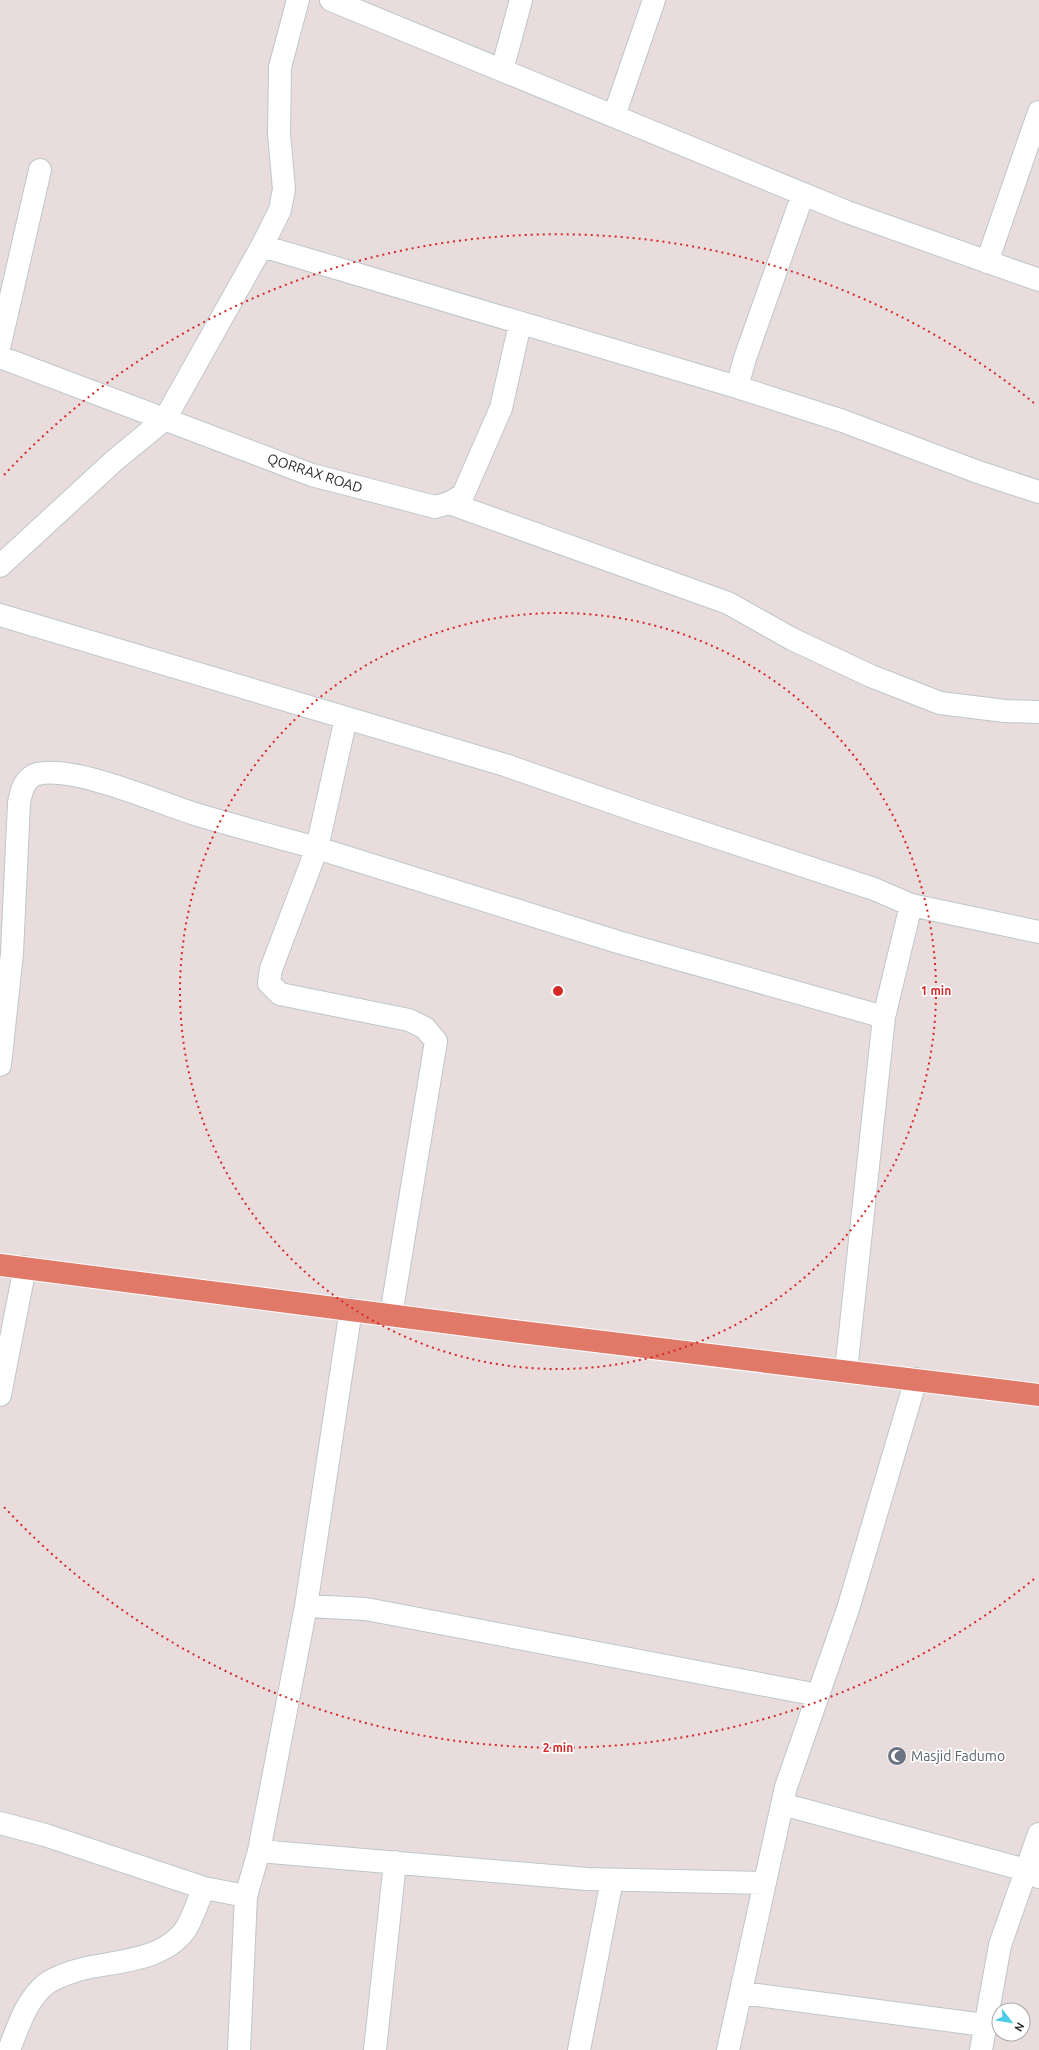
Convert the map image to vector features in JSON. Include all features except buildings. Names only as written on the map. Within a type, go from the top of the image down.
[{"type":"main road","points":[[0,1265],[350,1309],[513,1332],[1039,1395]]},
{"type":"street","points":[[0,566],[114,460],[165,420],[262,246],[280,210],[284,189],[279,134],[280,66],[298,0]]},
{"type":"street","points":[[331,0],[847,212],[1039,280]]},
{"type":"street","points":[[502,70],[520,0]]},
{"type":"street","points":[[614,116],[654,0]]},
{"type":"street","points":[[987,262],[1039,112]]},
{"type":"street","points":[[0,344],[40,170]]},
{"type":"street","points":[[737,387],[745,358],[803,194]]},
{"type":"street","points":[[262,246],[520,324],[630,354],[737,387],[843,421],[978,472],[1039,492]]},
{"type":"street","points":[[449,503],[462,495],[501,408],[520,324]]},
{"type":"street","name":"QORRAX ROAD","points":[[0,357],[312,475],[435,507],[449,503]]},
{"type":"street","points":[[449,503],[728,603],[792,639],[871,676],[940,703],[1005,711],[1039,712]]},
{"type":"street","points":[[0,615],[505,766],[874,889],[911,905],[1039,932]]},
{"type":"street","points":[[346,718],[317,848],[271,969],[269,983],[280,994],[409,1020],[425,1028],[436,1041],[391,1315]]},
{"type":"street","points":[[0,1065],[12,953],[19,803],[25,783],[36,774],[48,772],[108,784],[194,813],[317,848],[618,942],[884,1017]]},
{"type":"street","points":[[846,1371],[884,1017],[911,905]]},
{"type":"street","points":[[0,1395],[25,1267]]},
{"type":"street","points":[[239,2050],[246,1896],[259,1851],[306,1606],[350,1309]]},
{"type":"street","points":[[728,2050],[742,1993],[786,1787],[848,1608],[916,1380]]},
{"type":"street","points":[[306,1606],[366,1609],[818,1695]]},
{"type":"street","points":[[782,1804],[1032,1873]]},
{"type":"street","points":[[0,1823],[45,1835],[204,1888],[246,1896]]},
{"type":"street","points":[[981,2050],[984,2024],[1000,1945],[1032,1873],[1039,1834]]},
{"type":"street","points":[[259,1851],[612,1880],[765,1883]]},
{"type":"street","points":[[375,2050],[395,1862]]},
{"type":"street","points":[[579,2050],[612,1880]]},
{"type":"street","points":[[9,2050],[31,1999],[47,1983],[81,1969],[133,1960],[168,1947],[187,1927],[204,1888]]},
{"type":"street","points":[[742,1993],[984,2024]]},
{"type":"place","name":"Masjid Fadumo","points":[[897,1756]]}]
